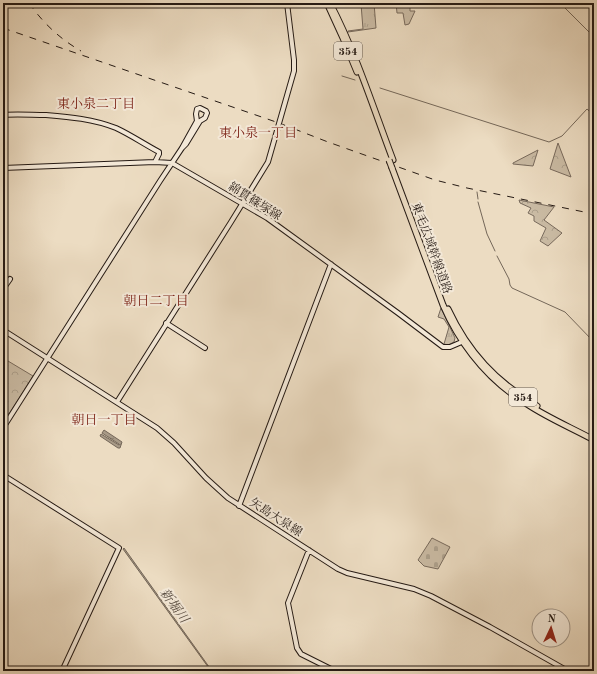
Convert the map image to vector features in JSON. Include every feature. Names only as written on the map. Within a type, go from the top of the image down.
[{"type":"highway","name":"東毛広域幹線道路","points":[[327,3],[351,58],[391,160],[451,324],[471,355],[487,373],[512,394],[528,405],[594,440]]},
{"type":"highway","name":"東毛広域幹線道路","points":[[330,3],[345,33],[355,58],[391,160]]},
{"type":"highway","name":"東毛広域幹線道路","points":[[463,341],[500,381],[540,408],[594,437]]},
{"type":"street","points":[[117,402],[268,162],[294,72],[294,60],[287,3]]},
{"type":"street","points":[[3,428],[182,148],[197,121],[197,110],[200,108],[206,111],[207,113],[205,118],[200,121],[182,148]]},
{"type":"street","points":[[3,115],[25,114],[70,117],[102,123],[125,133],[159,152],[155,162]]},
{"type":"street","name":"綿貫篠塚線","points":[[3,168],[155,162],[172,163],[267,218],[443,347],[450,348],[463,341]]},
{"type":"street","points":[[239,506],[331,264]]},
{"type":"street","points":[[3,289],[10,279]]},
{"type":"street","points":[[166,323],[205,348]]},
{"type":"street","name":"矢島大泉線","points":[[3,330],[157,428],[167,436],[206,478],[228,498],[343,572],[414,589],[431,596],[568,671]]},
{"type":"street","points":[[3,475],[119,548],[62,671]]},
{"type":"street","points":[[308,550],[288,603],[297,648],[301,654],[335,671]]},
{"type":"green space","points":[[374,3],[376,28],[348,32],[363,29],[361,4]]},
{"type":"green space","points":[[396,3],[410,3],[410,11],[415,11],[409,24],[405,25],[403,13],[397,13]]},
{"type":"green space","points":[[558,143],[571,177],[550,169]]},
{"type":"green space","points":[[538,150],[533,166],[513,164],[513,163]]},
{"type":"green space","points":[[519,200],[554,207],[544,220],[562,233],[548,246],[540,241],[546,228],[534,221],[534,216],[528,213],[531,208],[520,203]]},
{"type":"green space","points":[[441,308],[455,338],[454,342],[448,345],[444,344],[449,327],[444,319],[438,317]]},
{"type":"green space","points":[[3,358],[33,376],[9,414],[3,411]]},
{"type":"green space","points":[[432,538],[450,547],[438,569],[424,566],[418,560]]},
{"type":"water","points":[[104,430],[122,442],[120,448],[100,436],[101,434],[119,445],[102,433]]},
{"type":"water","points":[[124,548],[212,671],[123,549]]},
{"type":"waterway","points":[[560,3],[594,37]]},
{"type":"waterway","points":[[342,76],[355,80]]},
{"type":"waterway","points":[[380,88],[549,142],[562,136],[587,109],[594,115]]},
{"type":"waterway","points":[[477,192],[478,199]]},
{"type":"waterway","points":[[478,202],[487,234],[495,251]]},
{"type":"waterway","points":[[497,256],[512,288],[565,312],[594,342]]},
{"type":"railway","points":[[29,3],[52,30],[81,51]]},
{"type":"railway","points":[[3,28],[279,123],[435,180],[594,214]]},
{"type":"district","name":"東小泉二丁目","points":[[96,103]]},
{"type":"district","name":"東小泉一丁目","points":[[258,132]]},
{"type":"district","name":"朝日二丁目","points":[[156,300]]},
{"type":"district","name":"朝日一丁目","points":[[104,419]]},
{"type":"water label","name":"新堀川","points":[[175,605]]}]
